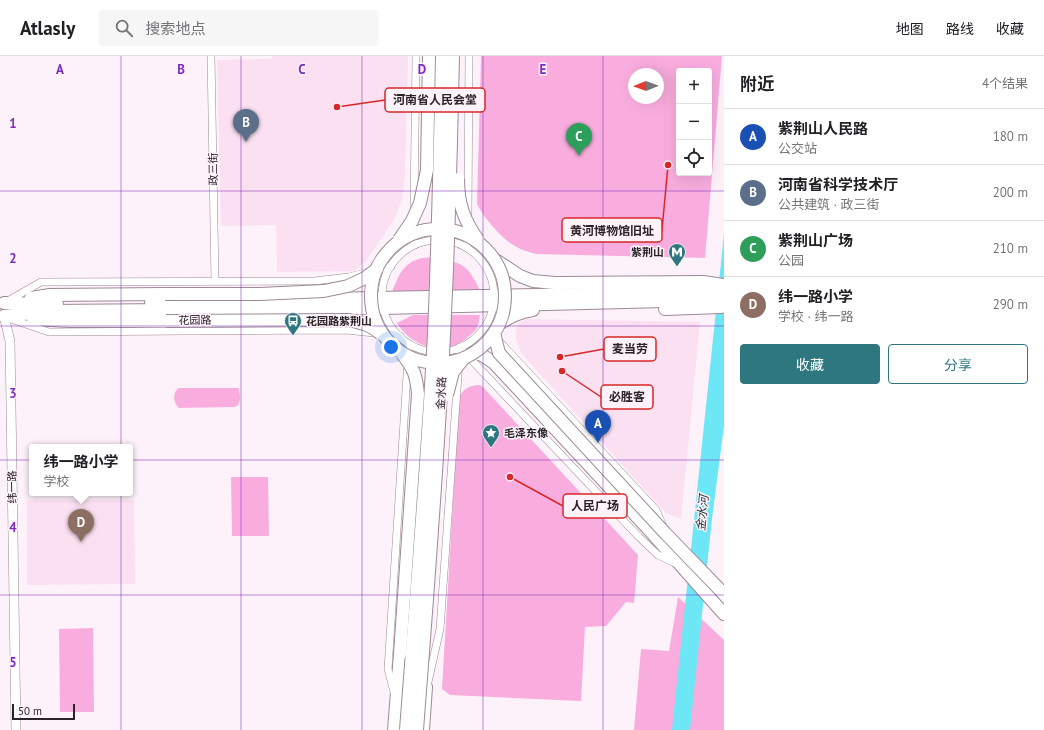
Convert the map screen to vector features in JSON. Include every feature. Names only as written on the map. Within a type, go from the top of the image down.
[{"type":"main road","points":[[399,242],[412,221],[420,203],[426,176],[429,56]]},
{"type":"main road","name":"金水路","points":[[406,730],[426,467],[434,334],[439,218],[442,56]]},
{"type":"main road","name":"金水路","points":[[417,730],[444,335],[450,219],[453,56]]},
{"type":"main road","points":[[460,56],[458,193],[466,221],[481,244],[494,259],[515,273],[533,281],[555,283],[617,283],[703,296],[724,302]]},
{"type":"main road","points":[[2,303],[50,295],[260,294],[324,291],[348,286],[365,278],[377,268],[387,253],[399,242],[418,232],[446,229],[465,234],[481,244]]},
{"type":"main road","points":[[377,268],[372,286],[372,304],[376,322],[386,338],[405,347],[416,359],[435,363],[450,362],[488,340],[493,328],[502,315],[505,295],[502,276],[494,259]]},
{"type":"main road","points":[[2,316],[51,311],[703,296],[724,285]]},
{"type":"main road","points":[[493,328],[514,314],[524,311],[617,309],[703,296],[724,290]]},
{"type":"main road","points":[[703,296],[724,307]]},
{"type":"main road","points":[[2,303],[383,303]]},
{"type":"main road","name":"花园路","points":[[2,316],[69,321],[349,320],[374,327],[386,338]]},
{"type":"main road","points":[[493,328],[499,353],[666,534],[724,594]]},
{"type":"main road","points":[[394,730],[418,394],[417,379],[405,347]]},
{"type":"main road","points":[[466,353],[482,356],[494,363],[722,612]]},
{"type":"main road","points":[[423,730],[445,412],[448,386],[453,372],[466,353]]},
{"type":"street","name":"政三街","points":[[211,56],[215,281]]},
{"type":"street","points":[[414,245],[416,56]]},
{"type":"street","points":[[468,248],[469,56]]},
{"type":"street","points":[[396,703],[388,669],[405,347],[400,336],[390,324],[383,303],[385,280],[391,266],[401,254],[421,242],[437,240],[453,242],[468,248],[480,259],[491,279],[493,300],[489,319],[493,328]]},
{"type":"street","points":[[2,303],[41,282],[314,281],[349,277],[391,266]]},
{"type":"street","points":[[2,316],[49,332],[347,330],[400,336]]},
{"type":"street","name":"纬一路","points":[[2,316],[10,342],[16,730]]},
{"type":"street","points":[[426,693],[440,629],[466,353]]},
{"type":"shaded area","points":[[272,56],[408,56],[405,175],[402,199],[395,218],[366,261],[354,271],[277,272],[276,225],[221,226],[217,60],[272,59]]},
{"type":"shaded area","points":[[481,56],[722,56],[712,175],[712,68],[676,68],[676,176],[712,176],[705,258],[536,254],[520,249],[510,243],[488,221],[477,204]]},
{"type":"shaded area","points":[[435,257],[452,261],[463,266],[471,274],[480,290],[391,295],[400,274],[406,266],[418,259]]},
{"type":"shaded area","points":[[413,315],[480,315],[479,323],[475,331],[460,343],[451,347],[441,348],[421,344],[411,339],[403,332],[397,323]]},
{"type":"shaded area","points":[[527,319],[700,322],[681,519],[666,513],[521,353],[516,338],[516,329],[520,322]]},
{"type":"shaded area","points":[[471,386],[482,386],[638,555],[634,603],[626,602],[606,626],[585,627],[581,701],[450,695],[442,689],[459,399],[466,389]]},
{"type":"shaded area","points":[[179,388],[238,388],[240,402],[235,407],[179,408],[175,403],[174,395]]},
{"type":"shaded area","points":[[231,477],[268,477],[269,536],[232,536]]},
{"type":"shaded area","points":[[27,500],[134,500],[135,584],[27,585]]},
{"type":"shaded area","points":[[678,597],[724,640],[724,730],[634,730],[641,649],[669,651]]},
{"type":"shaded area","points":[[93,628],[94,712],[60,712],[59,629]]},
{"type":"water","name":"金水河","points":[[724,234],[724,426],[712,519],[690,730],[672,730]]},
{"type":"place","name":"河南省人民会堂","points":[[337,107]]},
{"type":"place","name":"河南省科学技术厅","points":[[246,142]]},
{"type":"place","name":"紫荆山广场","points":[[579,156]]},
{"type":"place","name":"黄河博物馆旧址","points":[[668,165]]},
{"type":"place","name":"紫荆山","points":[[677,267]]},
{"type":"place","name":"花园路紫荆山","points":[[293,336]]},
{"type":"place","name":"麦当劳","points":[[560,357]]},
{"type":"place","name":"必胜客","points":[[562,371]]},
{"type":"place","name":"紫荆山人民路","points":[[598,443]]},
{"type":"place","name":"毛泽东像","points":[[491,448]]},
{"type":"place","name":"人民广场","points":[[510,477]]},
{"type":"place","name":"纬一路小学","points":[[81,542]]}]
